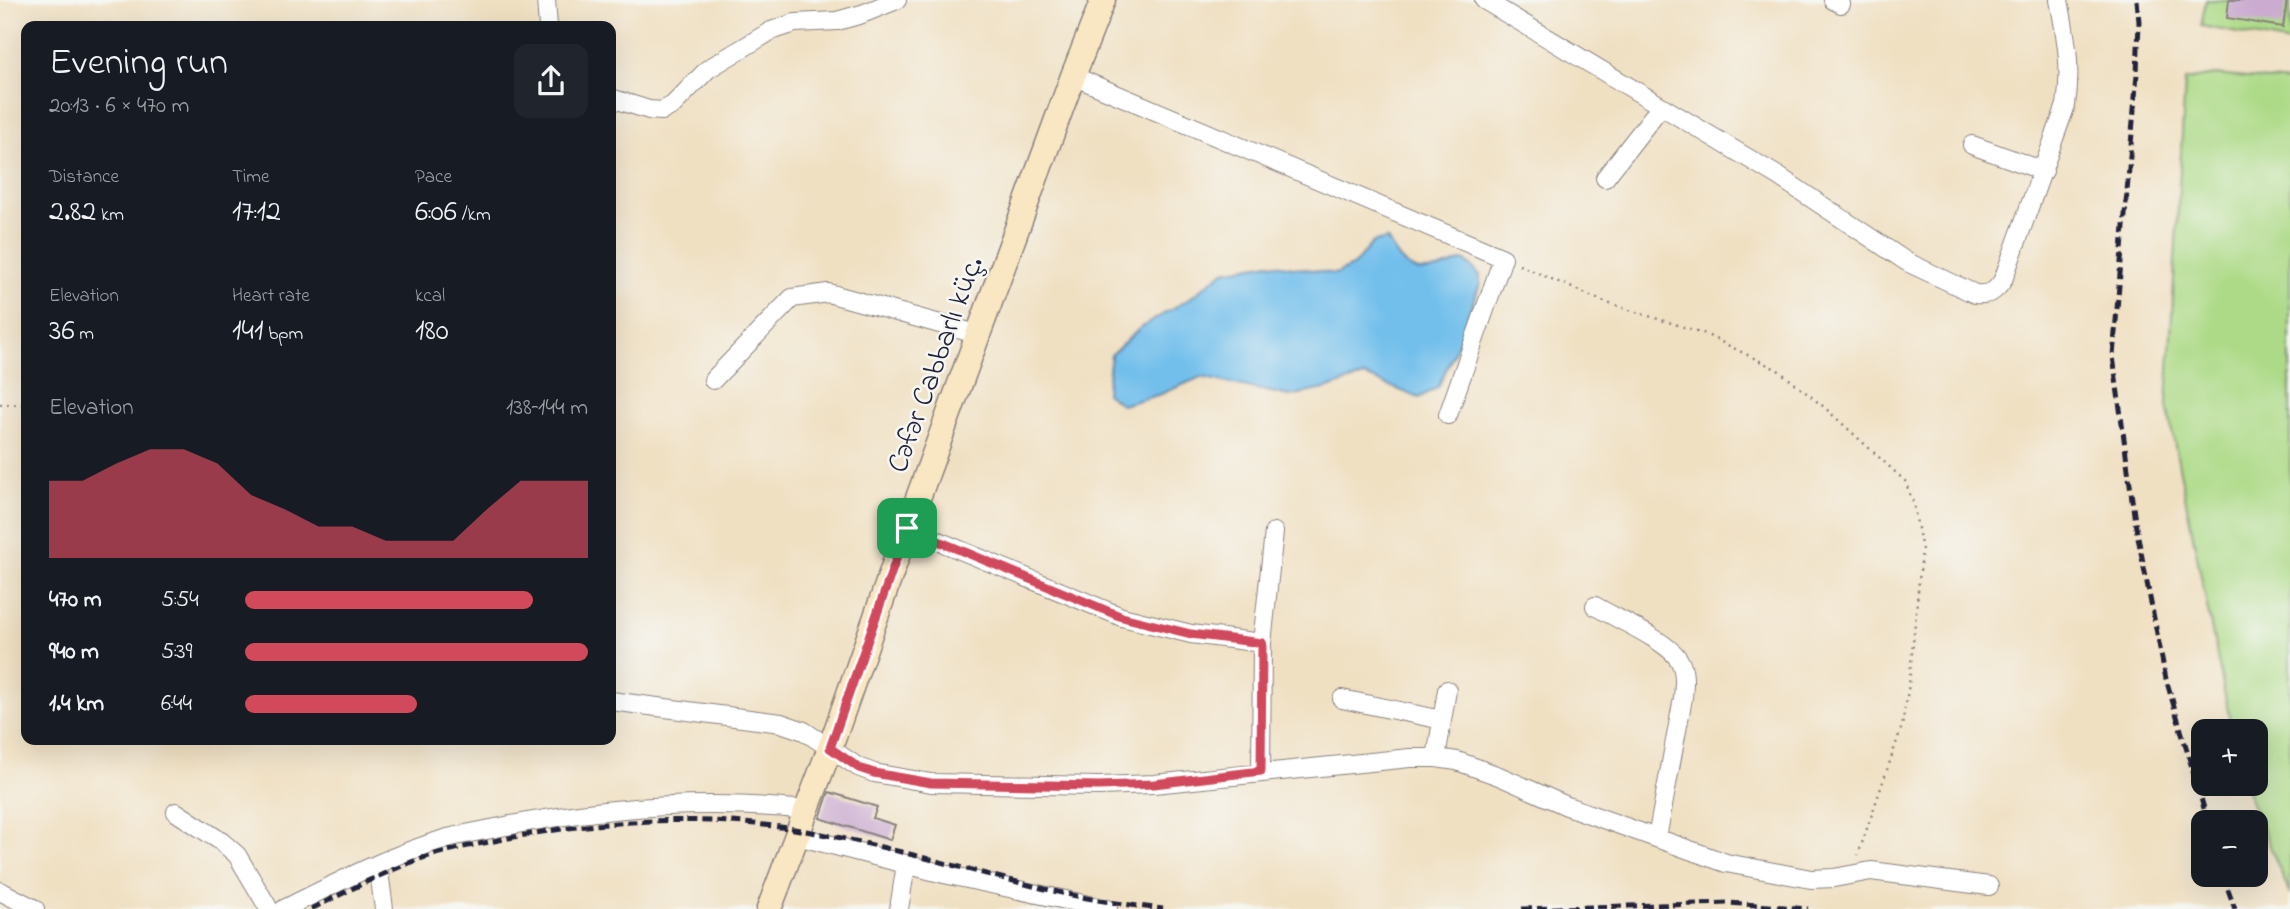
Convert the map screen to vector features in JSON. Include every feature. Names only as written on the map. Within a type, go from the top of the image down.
[{"type":"street","points":[[546,0],[548,21]]},
{"type":"street","points":[[616,100],[649,110],[662,111],[673,105],[708,69],[771,31],[795,23],[837,20],[862,14],[895,0]]},
{"type":"street","name":"Cəfər Cabbarlı küç.","points":[[769,909],[1102,0]]},
{"type":"street","points":[[1484,0],[1778,176],[1907,262],[1975,294],[1986,295],[1995,292],[2003,280],[2066,106],[2070,58],[2059,0]]},
{"type":"street","points":[[1073,76],[1503,258],[1448,415]]},
{"type":"street","points":[[1605,178],[1661,106]]},
{"type":"street","points":[[1972,145],[2043,171]]},
{"type":"street","points":[[713,380],[792,298],[828,293],[980,335]]},
{"type":"street","points":[[907,528],[1122,617],[1191,634],[1262,643]]},
{"type":"street","points":[[1261,771],[1262,643],[1274,532]]},
{"type":"street","points":[[1595,606],[1669,647],[1680,660],[1684,675],[1683,698],[1657,838]]},
{"type":"street","points":[[1436,758],[1447,690]]},
{"type":"street","points":[[1342,699],[1442,720]]},
{"type":"street","points":[[616,702],[781,723],[804,731],[859,768],[931,783],[1099,786],[1154,784],[1261,771],[1436,758],[1457,761],[1499,776],[1567,806],[1726,863],[1811,878],[1834,878],[1871,871],[1989,886]]},
{"type":"street","points":[[284,909],[378,864],[445,839],[550,817],[718,804],[807,810]]},
{"type":"street","points":[[176,812],[237,855],[269,909]]},
{"type":"street","points":[[797,836],[906,864],[1108,909]]},
{"type":"street","points":[[378,864],[384,909]]},
{"type":"street","points":[[899,909],[906,864]]},
{"type":"street","points":[[0,891],[35,909]]},
{"type":"path","points":[[1503,258],[1582,293],[1703,333],[1778,370],[1824,407],[1905,481],[1913,502],[1922,550],[1909,684],[1902,726],[1851,873]]},
{"type":"path","points":[[0,404],[21,405]]},
{"type":"green space","points":[[2206,0],[2290,0],[2290,43],[2201,26]]},
{"type":"green space","points":[[2215,75],[2290,82],[2290,894],[2268,841],[2268,810],[2255,810],[2249,796],[2268,796],[2268,719],[2230,719],[2167,406],[2185,80]]},
{"type":"water","points":[[1387,239],[1395,253],[1411,268],[1428,271],[1464,260],[1480,275],[1480,284],[1458,344],[1438,387],[1419,398],[1365,376],[1325,389],[1289,396],[1201,377],[1161,394],[1122,405],[1106,393],[1111,355],[1140,328],[1189,299],[1224,271],[1269,263],[1336,274],[1354,265],[1372,243]]},
{"type":"building","points":[[2229,0],[2287,0],[2283,27],[2227,18]]},
{"type":"building","points":[[829,792],[877,807],[873,818],[895,825],[890,840],[820,818]]},
{"type":"railway","points":[[2137,0],[2137,74],[2113,356],[2135,522],[2166,679],[2204,810]]},
{"type":"railway","points":[[311,909],[403,865],[455,849],[569,828],[685,820],[800,830],[865,843],[1071,895],[1163,909]]},
{"type":"railway","points":[[2227,887],[2235,909]]},
{"type":"railway","points":[[1522,909],[1730,903],[1808,909]]},
{"type":"route","points":[[907,528],[1122,617],[1191,634],[1262,643],[1261,771],[1154,784],[1099,786],[931,783],[859,768],[830,748],[907,528]]}]
